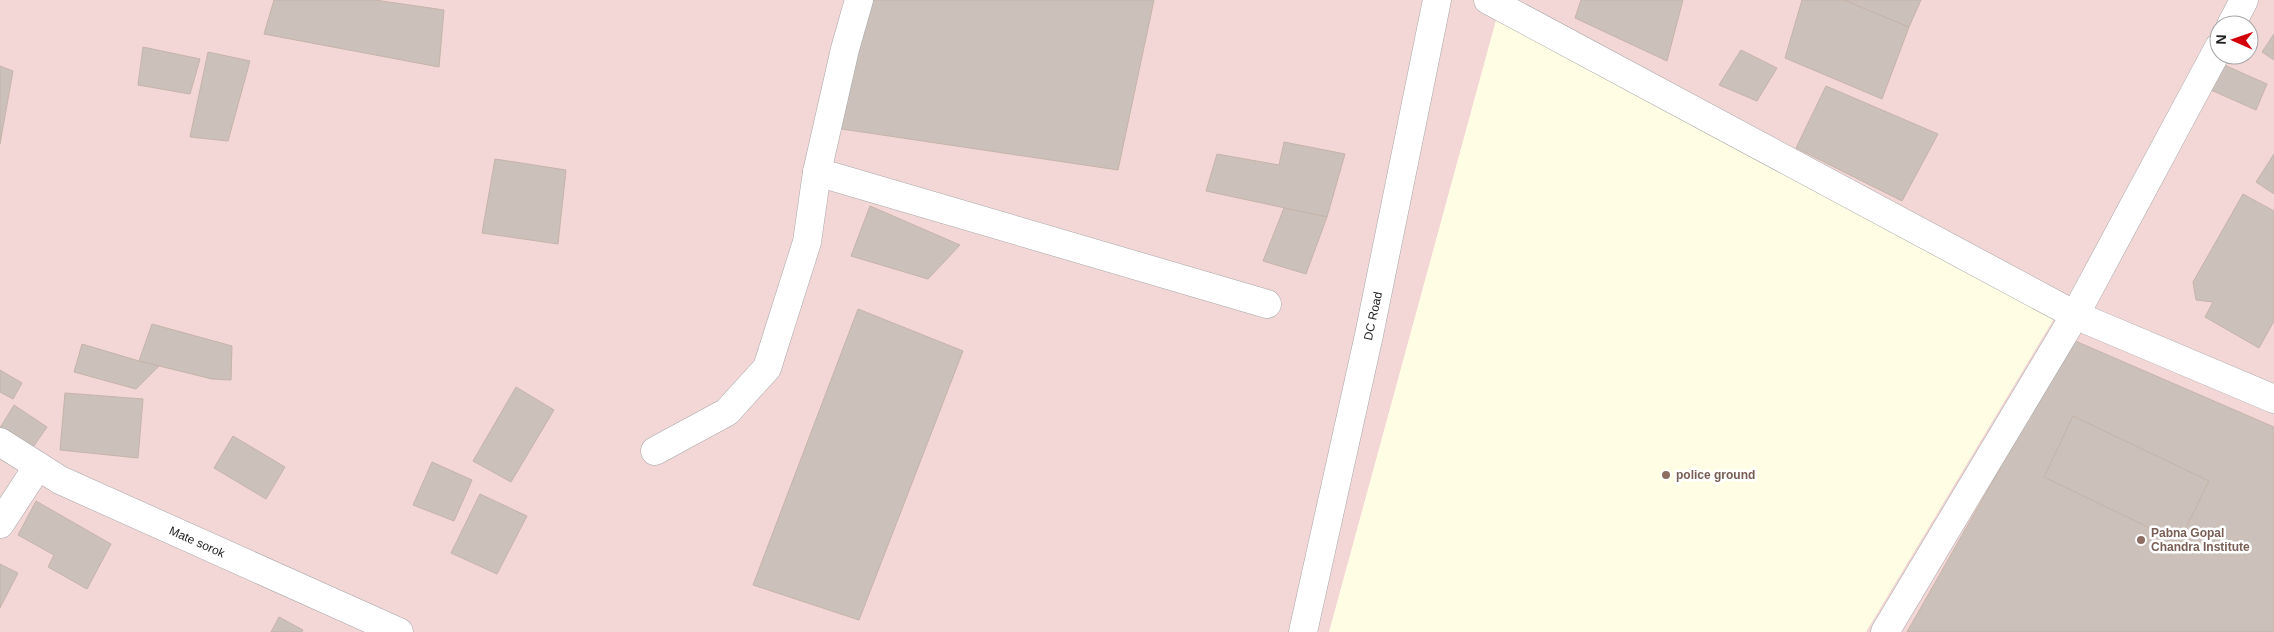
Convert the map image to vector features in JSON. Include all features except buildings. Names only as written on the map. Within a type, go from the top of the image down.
[{"type":"street","points":[[656,451],[727,412],[767,368],[807,242],[818,172],[845,49],[859,0]]},
{"type":"street","name":"DC Road","points":[[1303,632],[1369,335],[1438,0]]},
{"type":"street","points":[[1488,0],[2075,315],[2274,399]]},
{"type":"street","points":[[2236,15],[2244,0]]},
{"type":"street","points":[[1885,632],[2075,315],[2209,65]]},
{"type":"street","points":[[818,172],[1267,304]]},
{"type":"street","name":"Mate sorok","points":[[0,442],[60,480],[399,632]]},
{"type":"street","points":[[0,524],[38,466]]},
{"type":"shaded area","points":[[0,0],[2274,0],[2274,632],[0,632]]},
{"type":"shaded area","name":"police ground","points":[[1496,20],[2055,317],[1866,632],[1329,632]]},
{"type":"place","name":"police ground","points":[[1666,475]]},
{"type":"place","name":"Pabna Gopal Chandra Institute","points":[[2141,540]]}]
